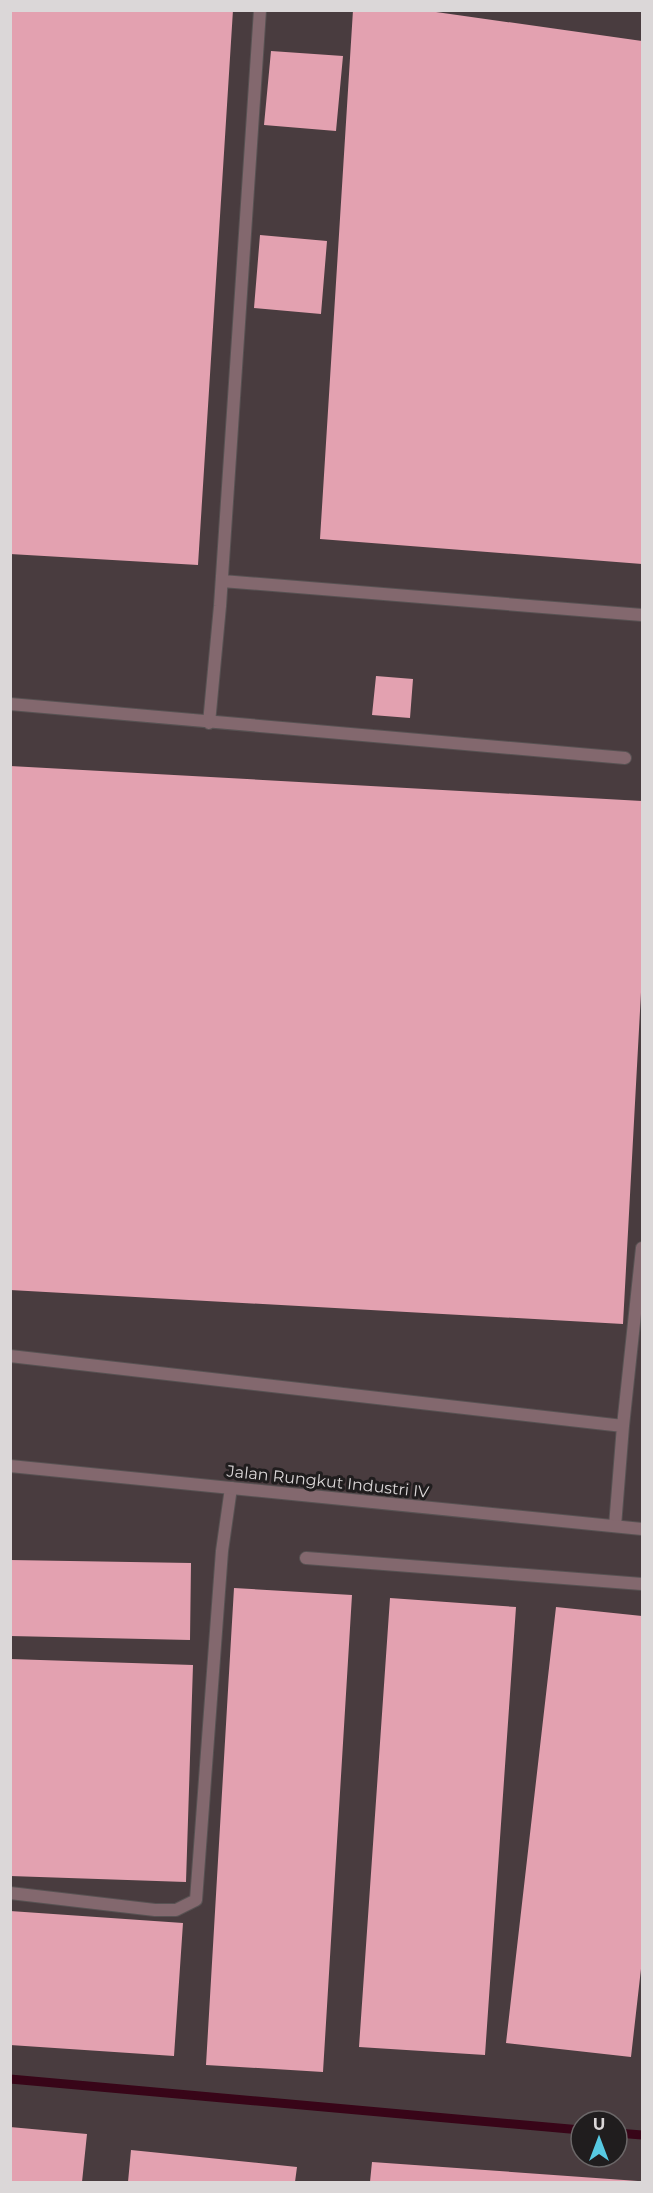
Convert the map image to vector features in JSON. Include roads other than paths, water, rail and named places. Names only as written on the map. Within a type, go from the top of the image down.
[{"type":"street","points":[[209,723],[222,581],[260,10]]},
{"type":"street","points":[[222,581],[642,615]]},
{"type":"street","points":[[10,704],[625,758]]},
{"type":"street","points":[[615,1526],[642,1248]]},
{"type":"street","points":[[10,1356],[623,1426]]},
{"type":"street","name":"Jalan Rungkut Industri IV","points":[[10,1466],[642,1529]]},
{"type":"street","points":[[10,1893],[155,1910],[176,1910],[196,1900],[222,1551],[231,1488]]},
{"type":"street","points":[[306,1558],[642,1584]]},
{"type":"waterway","points":[[10,2079],[569,2129]]},
{"type":"waterway","points":[[629,2134],[642,2135]]}]
